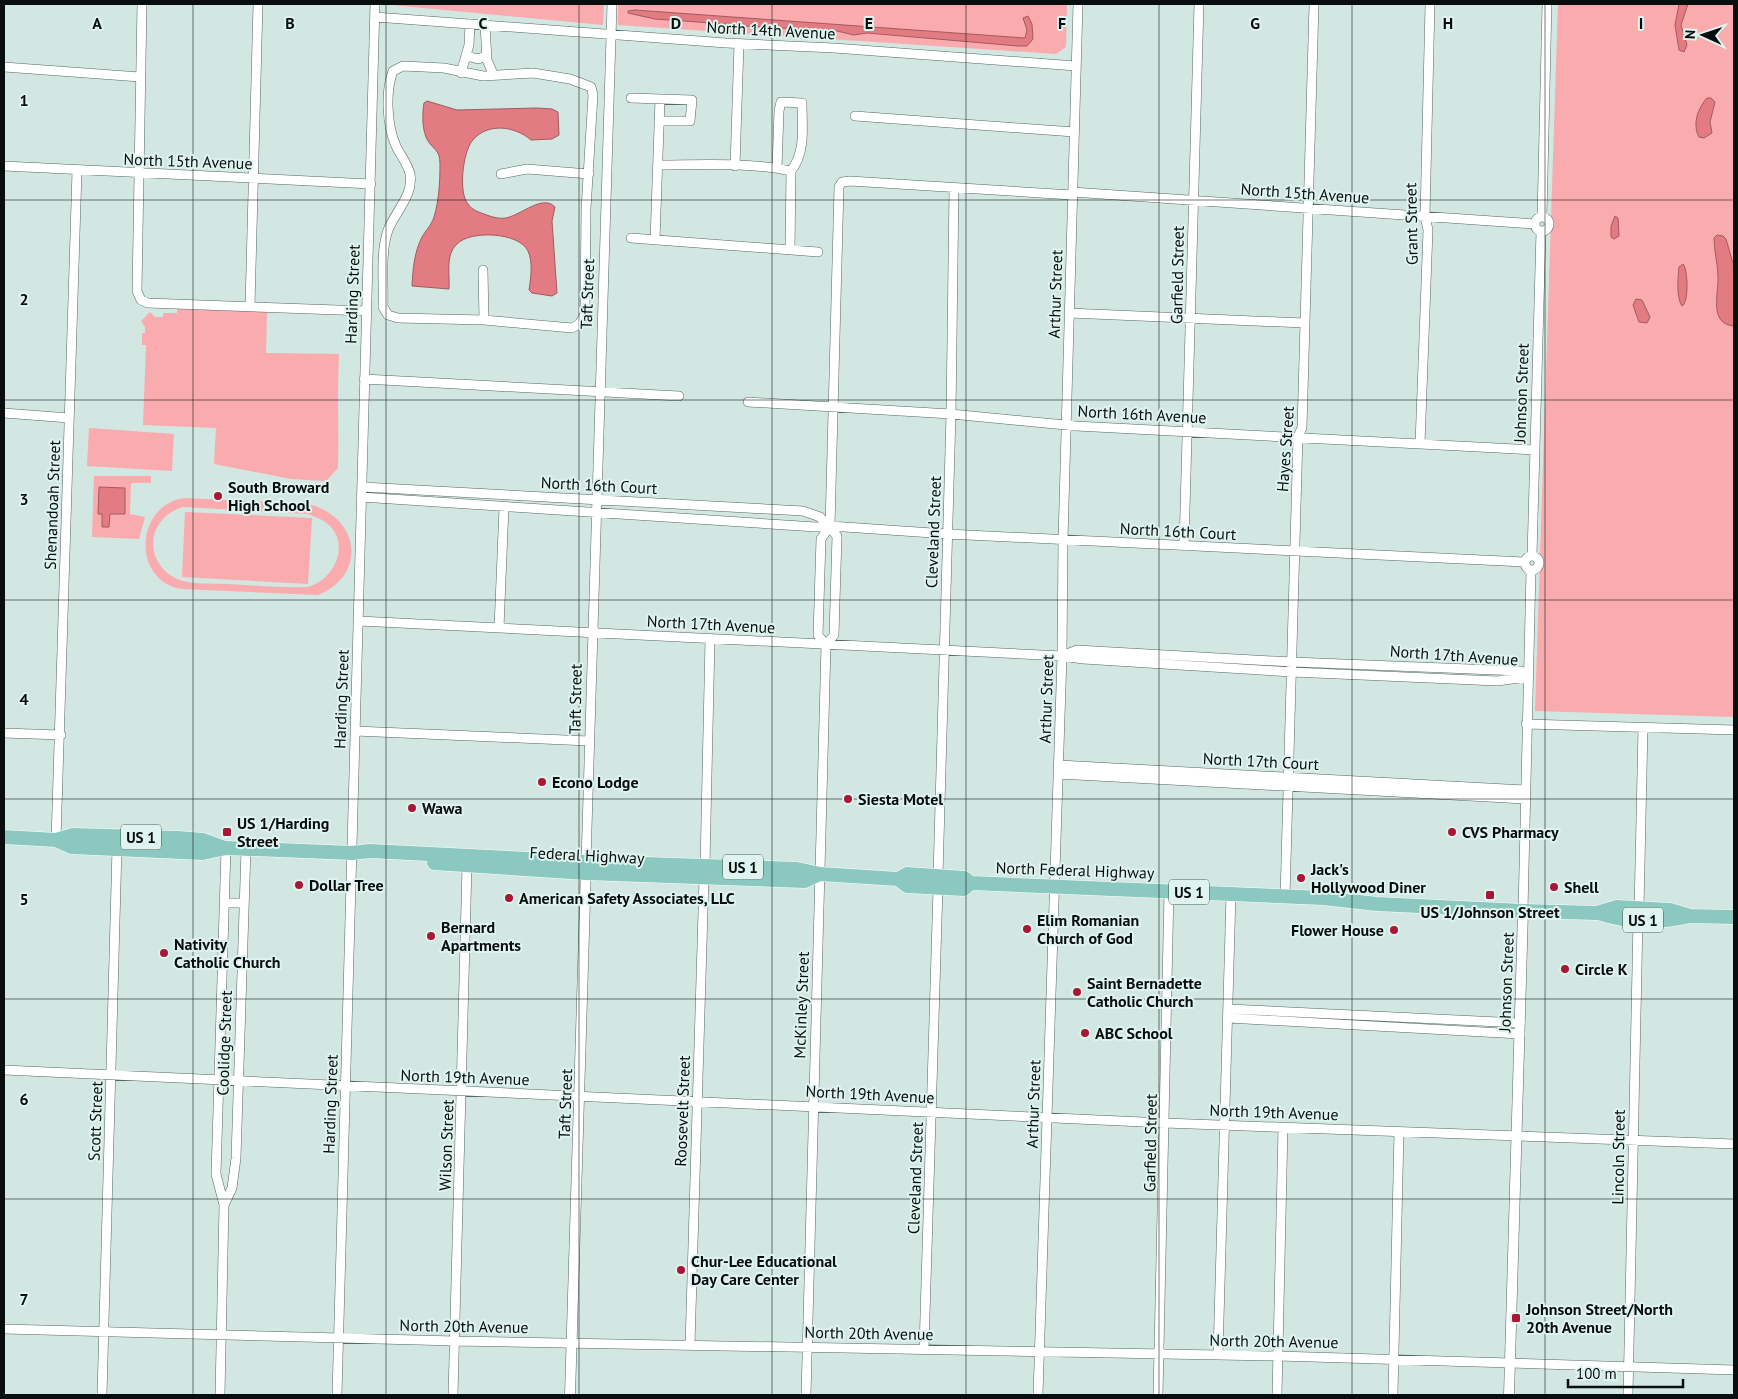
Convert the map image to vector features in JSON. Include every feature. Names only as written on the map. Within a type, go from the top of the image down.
[{"type":"main road","name":"Federal Highway","points":[[56,840],[73,835],[178,838],[203,840],[226,848]]},
{"type":"main road","name":"Federal Highway","points":[[4,837],[56,840],[72,846],[203,853],[226,848],[352,854],[371,859],[467,866],[586,867]]},
{"type":"main road","name":"Federal Highway","points":[[352,854],[370,851],[586,867],[704,872],[805,881],[820,874],[898,879],[907,886],[938,882],[964,888],[971,883]]},
{"type":"main road","name":"North Federal Highway","points":[[971,883],[1285,896],[1523,911],[1597,912],[1617,908],[1639,914],[1670,910],[1690,916],[1734,917]]},
{"type":"street","points":[[142,4],[137,291],[141,300],[148,303],[366,311]]},
{"type":"street","points":[[250,306],[258,4]]},
{"type":"street","name":"Harding Street","points":[[337,1395],[375,4]]},
{"type":"street","name":"Taft Street","points":[[570,1395],[612,4]]},
{"type":"street","name":"Arthur Street","points":[[1038,1395],[1062,656],[1063,540],[1078,4]]},
{"type":"street","name":"Garfield Street","points":[[1184,546],[1199,4]]},
{"type":"street","name":"Hayes Street","points":[[1285,896],[1298,436],[1302,428],[1314,4]]},
{"type":"street","name":"Grant Street","points":[[1420,444],[1428,230],[1424,216],[1430,4]]},
{"type":"street","name":"Johnson Street","points":[[1528,559],[1534,450],[1539,224],[1548,4]]},
{"type":"street","name":"North 14th Avenue","points":[[375,17],[739,44],[834,48],[1076,66]]},
{"type":"street","points":[[461,73],[466,56],[470,24]]},
{"type":"street","points":[[485,26],[486,56],[494,76]]},
{"type":"street","points":[[734,166],[739,44]]},
{"type":"street","points":[[466,56],[478,58],[486,56]]},
{"type":"street","points":[[403,66],[444,68],[461,73],[494,76],[533,73],[570,79],[591,87],[593,95],[586,209],[585,314],[580,324],[572,328],[484,320],[398,318],[388,315],[383,307],[384,249],[388,230],[405,200],[410,186],[410,174],[391,129],[390,79],[393,71],[403,66]]},
{"type":"street","points":[[4,67],[140,77]]},
{"type":"street","points":[[631,98],[692,100],[690,122],[659,121]]},
{"type":"street","points":[[655,240],[660,99]]},
{"type":"street","points":[[777,168],[779,111],[782,102],[802,103],[802,152],[798,163],[791,172],[790,249]]},
{"type":"street","points":[[856,116],[1074,132]]},
{"type":"street","points":[[658,165],[777,168],[791,172]]},
{"type":"street","name":"North 15th Avenue","points":[[4,166],[371,184]]},
{"type":"street","points":[[501,174],[527,169],[589,174]]},
{"type":"street","name":"Shenandoah Street","points":[[56,840],[77,171]]},
{"type":"street","name":"North 15th Avenue","points":[[842,182],[1194,199],[1308,209],[1539,224]]},
{"type":"street","name":"McKinley Street","points":[[826,645],[818,635],[821,539],[830,526],[839,187],[842,182]]},
{"type":"street","name":"Cleveland Street","points":[[924,1349],[933,1112],[951,414],[954,188]]},
{"type":"street","points":[[631,238],[818,252]]},
{"type":"street","points":[[483,270],[484,320]]},
{"type":"street","points":[[1069,313],[1304,323]]},
{"type":"street","points":[[364,379],[679,396]]},
{"type":"street","name":"North 16th Avenue","points":[[748,402],[951,414],[1066,425],[1534,450]]},
{"type":"street","points":[[4,413],[69,418]]},
{"type":"street","name":"North 16th Court","points":[[362,487],[596,499],[811,513]]},
{"type":"street","name":"North 16th Court","points":[[361,497],[596,511],[606,514],[816,528],[830,526],[1295,552],[1528,559]]},
{"type":"street","points":[[811,513],[822,510],[830,502]]},
{"type":"street","points":[[500,628],[504,507]]},
{"type":"street","points":[[811,513],[820,517],[830,526]]},
{"type":"street","name":"McKinley Street","points":[[806,1395],[812,1107],[826,645],[834,635],[837,536],[830,526]]},
{"type":"street","points":[[1528,559],[1538,559],[1539,564],[1535,570],[1525,567],[1528,559]]},
{"type":"street","name":"Johnson Street","points":[[1509,1395],[1531,570]]},
{"type":"street","name":"North 17th Avenue","points":[[359,621],[710,640],[1062,656],[1083,659],[1292,672],[1497,681],[1528,677]]},
{"type":"street","name":"Roosevelt Street","points":[[690,1345],[710,640]]},
{"type":"street","name":"North 17th Avenue","points":[[1062,656],[1077,650],[1292,662],[1521,671],[1528,677]]},
{"type":"street","points":[[1526,724],[1734,730]]},
{"type":"street","name":"Lincoln Street","points":[[1628,1395],[1643,728]]},
{"type":"street","points":[[354,731],[589,741]]},
{"type":"street","points":[[4,733],[60,735]]},
{"type":"street","name":"North 17th Court","points":[[1058,770],[1525,794]]},
{"type":"street","name":"Scott Street","points":[[102,1395],[117,848]]},
{"type":"street","name":"Coolidge Street","points":[[220,1395],[224,1205],[216,1174],[226,848]]},
{"type":"street","name":"Coolidge Street","points":[[224,1205],[232,1188],[234,1175],[246,849]]},
{"type":"street","name":"Wilson Street","points":[[453,1395],[467,866]]},
{"type":"street","name":"Garfield Street","points":[[1158,1395],[1169,891]]},
{"type":"street","points":[[1218,1355],[1231,894]]},
{"type":"street","points":[[224,903],[244,903]]},
{"type":"street","points":[[1228,1014],[1520,1023]]},
{"type":"street","points":[[1228,1014],[1520,1034]]},
{"type":"street","name":"North 19th Avenue","points":[[4,1070],[1048,1118],[1734,1144]]},
{"type":"street","points":[[1277,1395],[1283,1127]]},
{"type":"street","points":[[1393,1395],[1399,1132]]},
{"type":"street","name":"North 20th Avenue","points":[[4,1330],[455,1341],[1278,1356],[1734,1370]]},
{"type":"shaded area","points":[[381,4],[604,4],[603,25]]},
{"type":"shaded area","points":[[618,4],[1067,4],[1066,47],[1056,54],[618,25]]},
{"type":"shaded area","points":[[1558,4],[1734,4],[1734,717],[1535,711]]},
{"type":"shaded area","points":[[1679,4],[1688,4],[1681,25],[1687,45],[1684,52],[1679,50],[1675,25]]},
{"type":"shaded area","points":[[628,11],[1025,38],[1027,30],[1023,18],[1028,16],[1032,24],[1033,39],[1027,46],[1018,46],[867,33],[854,35],[837,31],[744,26],[743,33],[725,32],[726,24],[655,19],[628,13]]},
{"type":"shaded area","points":[[1707,98],[1711,98],[1715,102],[1710,122],[1712,133],[1704,138],[1699,137],[1696,122],[1701,106]]},
{"type":"shaded area","points":[[427,101],[457,110],[537,108],[552,109],[558,112],[559,135],[552,139],[531,140],[517,132],[501,128],[485,131],[478,135],[472,141],[466,154],[462,182],[465,198],[469,206],[492,217],[506,218],[532,206],[544,203],[555,207],[552,221],[557,293],[552,296],[532,293],[529,290],[531,265],[528,251],[515,240],[494,235],[472,237],[463,240],[453,248],[449,259],[449,289],[412,286],[413,267],[417,249],[434,217],[439,191],[439,156],[428,141],[424,128],[423,108],[424,103]]},
{"type":"shaded area","points":[[1615,216],[1618,218],[1619,236],[1614,239],[1611,237],[1611,226]]},
{"type":"shaded area","points":[[1717,235],[1723,236],[1726,239],[1734,267],[1734,326],[1726,324],[1718,314],[1718,272],[1714,238]]},
{"type":"shaded area","points":[[1683,264],[1686,272],[1687,286],[1686,299],[1682,306],[1678,293],[1678,282],[1679,267]]},
{"type":"shaded area","points":[[1636,299],[1642,300],[1650,317],[1647,323],[1639,322],[1633,305]]},
{"type":"shaded area","points":[[177,309],[267,311],[266,353],[339,354],[338,468],[326,481],[291,479],[214,464],[216,428],[143,425],[146,345],[142,345],[142,333],[145,333],[145,327],[141,321],[150,312],[155,317],[163,317],[163,313],[177,313]]},
{"type":"shaded area","points":[[89,428],[174,434],[172,471],[87,466]]},
{"type":"shaded area","points":[[94,476],[151,476],[151,483],[131,483],[130,514],[145,517],[139,539],[92,537]]},
{"type":"shaded area","points":[[99,487],[125,488],[125,514],[110,514],[109,527],[102,527],[102,514],[98,514]]},
{"type":"shaded area","points":[[185,498],[308,504],[325,511],[339,521],[347,533],[351,546],[351,560],[345,574],[334,586],[318,595],[182,589],[165,583],[154,572],[147,558],[146,543],[149,527],[156,514],[168,503]],"holes":[[[183,507],[308,514],[329,525],[335,533],[339,552],[336,562],[324,578],[307,587],[189,582],[171,576],[161,567],[155,555],[153,542],[158,525],[169,514]]]},
{"type":"shaded area","points":[[185,512],[312,518],[308,584],[182,577]]},
{"type":"place","name":"South Broward High School","points":[[218,496]]},
{"type":"place","name":"Econo Lodge","points":[[542,782]]},
{"type":"place","name":"Siesta Motel","points":[[848,799]]},
{"type":"place","name":"Wawa","points":[[412,808]]},
{"type":"place","name":"US 1/Harding Street","points":[[227,832]]},
{"type":"place","name":"CVS Pharmacy","points":[[1452,832]]},
{"type":"place","name":"Jack's Hollywood Diner","points":[[1301,878]]},
{"type":"place","name":"Dollar Tree","points":[[299,885]]},
{"type":"place","name":"Shell","points":[[1554,887]]},
{"type":"place","name":"US 1/Johnson Street","points":[[1490,895]]},
{"type":"place","name":"American Safety Associates, LLC","points":[[509,898]]},
{"type":"place","name":"Elim Romanian Church of God","points":[[1027,929]]},
{"type":"place","name":"Flower House","points":[[1394,930]]},
{"type":"place","name":"Bernard Apartments","points":[[431,936]]},
{"type":"place","name":"Nativity Catholic Church","points":[[164,953]]},
{"type":"place","name":"Circle K","points":[[1565,969]]},
{"type":"place","name":"Saint Bernadette Catholic Church","points":[[1077,992]]},
{"type":"place","name":"ABC School","points":[[1085,1033]]},
{"type":"place","name":"Chur-Lee Educational Day Care Center","points":[[681,1270]]},
{"type":"place","name":"Johnson Street/North 20th Avenue","points":[[1516,1318]]}]
